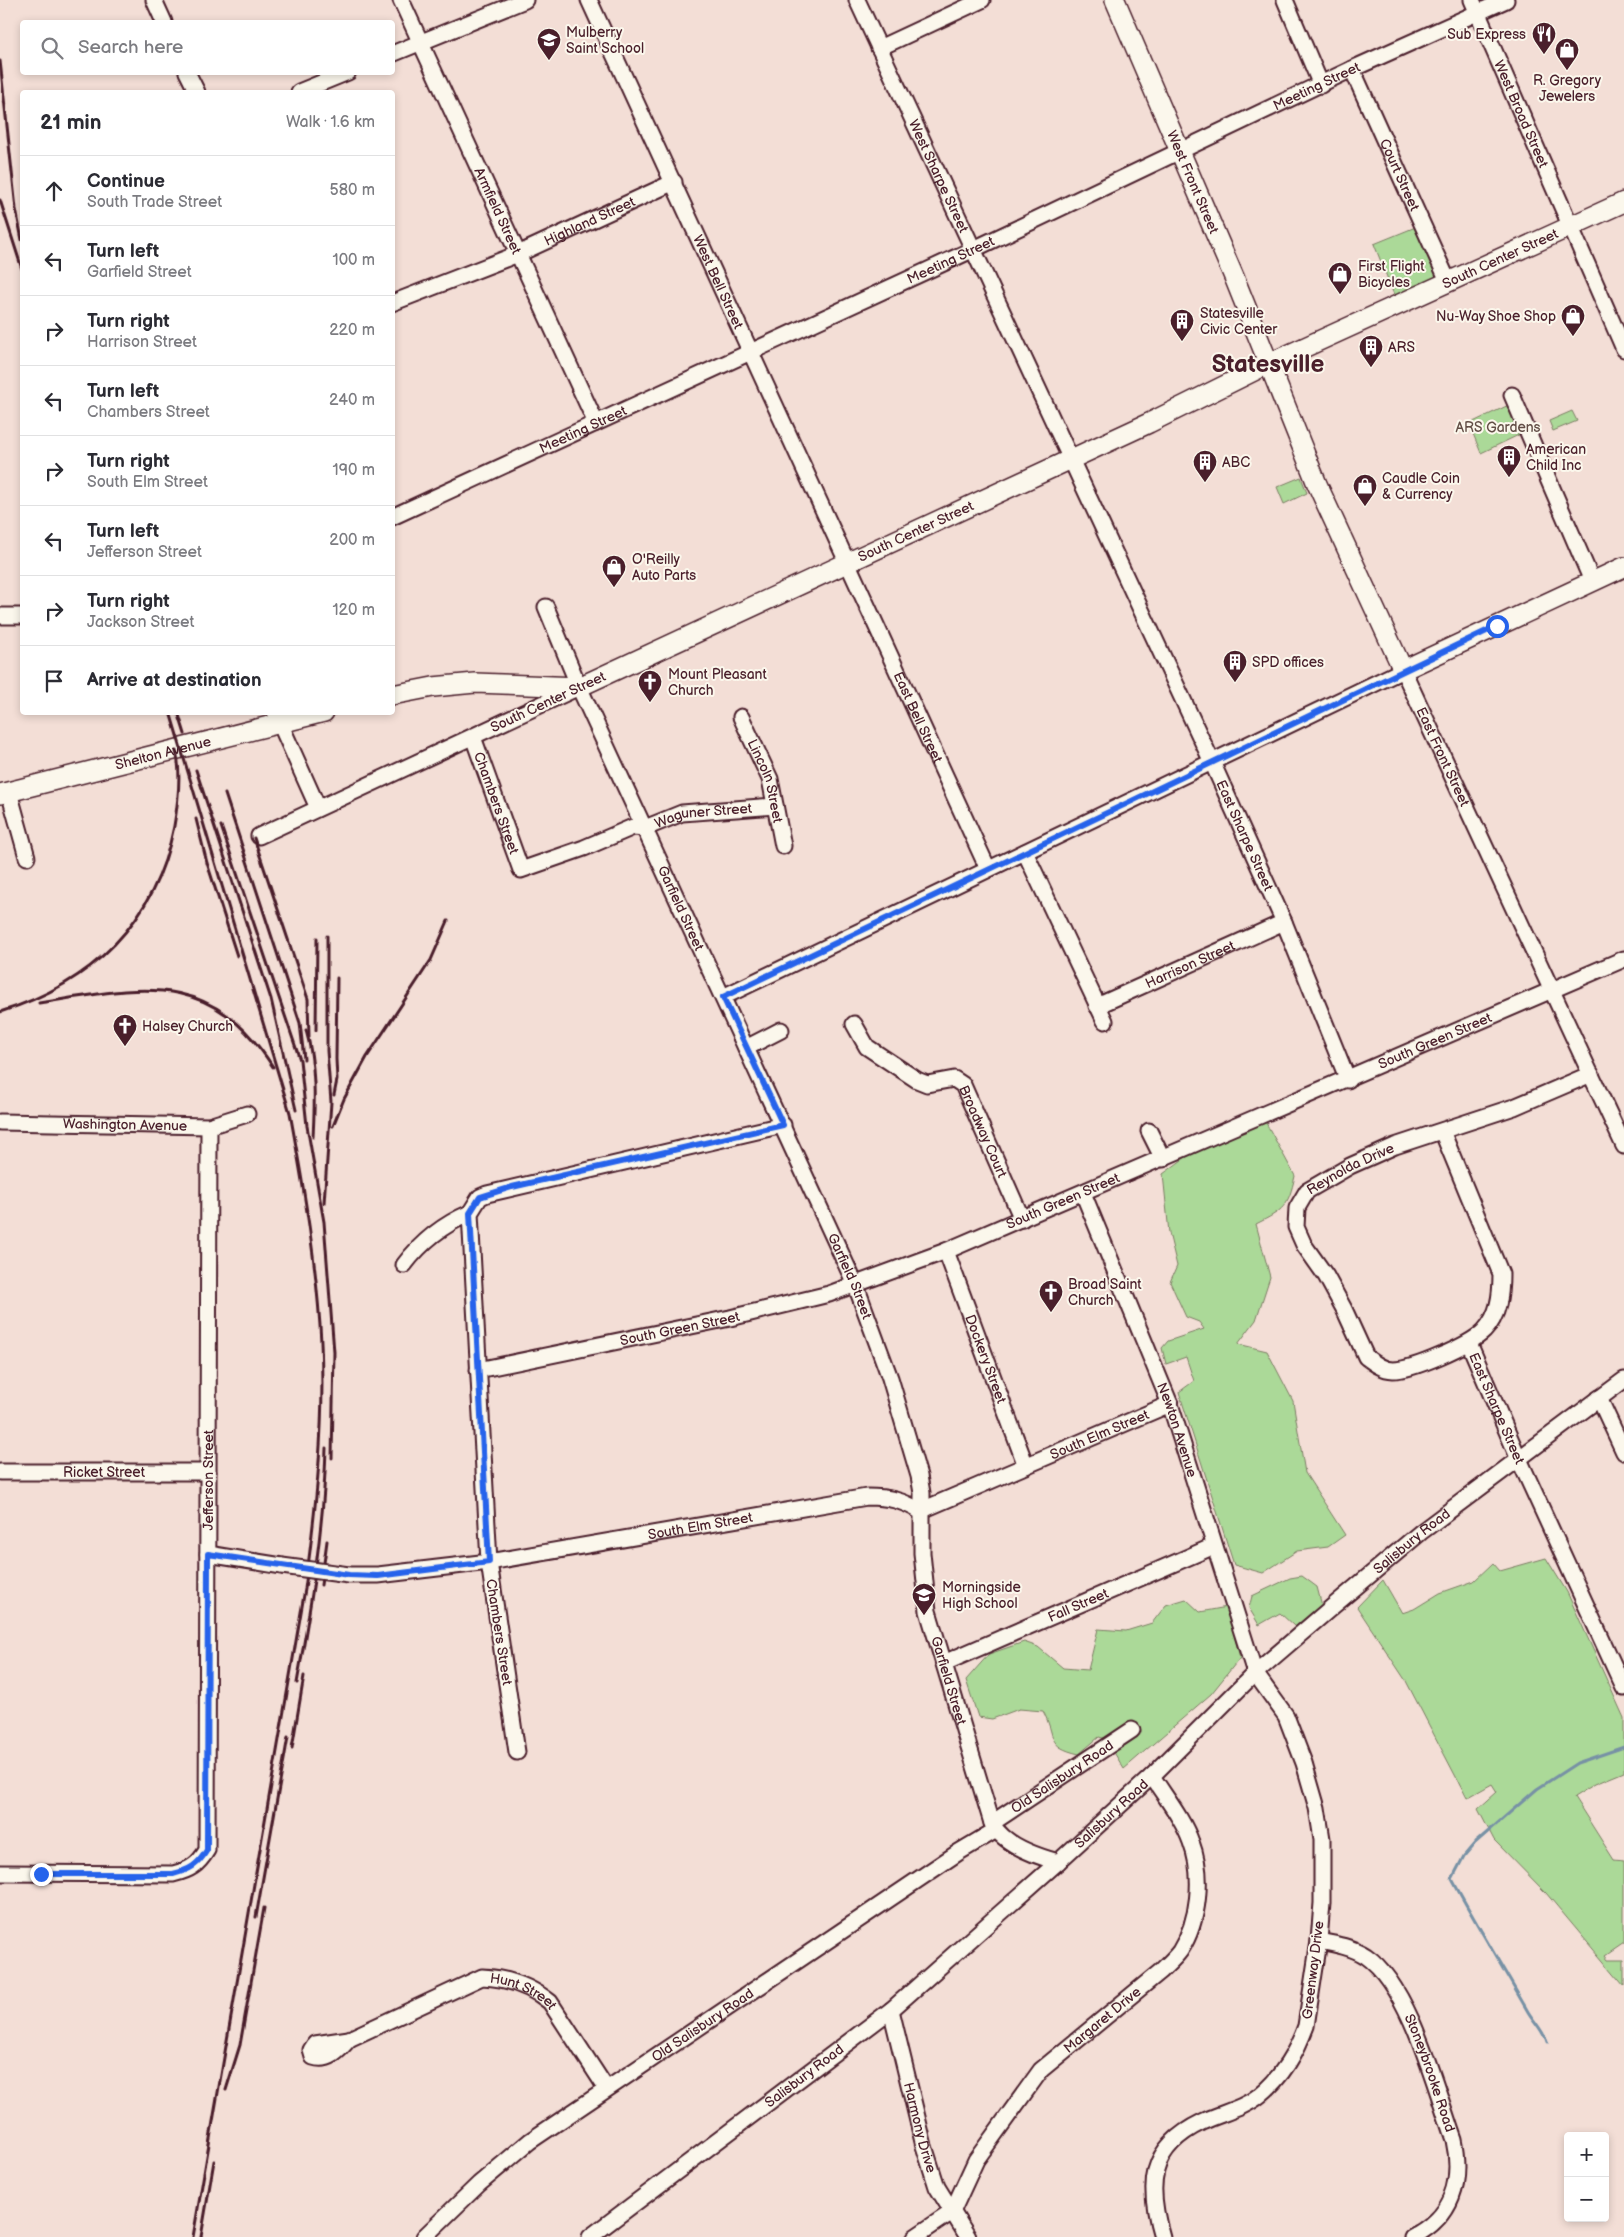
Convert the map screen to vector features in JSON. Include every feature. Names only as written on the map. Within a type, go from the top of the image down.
[{"type":"main road","name":"West Front Street","points":[[1115,0],[1181,152],[1268,364]]},
{"type":"main road","name":"South Center Street","points":[[579,687],[1072,459],[1268,364],[1624,202]]},
{"type":"main road","name":"East Front Street","points":[[1268,364],[1317,484],[1403,670]]},
{"type":"main road","points":[[1403,670],[1592,580],[1624,567]]},
{"type":"main road","points":[[395,694],[432,687],[475,683],[579,687]]},
{"type":"main road","name":"Shelton Avenue","points":[[5,793],[278,718],[301,715]]},
{"type":"street","points":[[154,0],[163,20]]},
{"type":"street","name":"Armfield Street","points":[[401,0],[596,423]]},
{"type":"street","points":[[395,53],[525,0]]},
{"type":"street","name":"West Bell Street","points":[[589,0],[848,563]]},
{"type":"street","name":"West Sharpe Street","points":[[856,0],[1072,459]]},
{"type":"street","points":[[879,48],[982,0]]},
{"type":"street","points":[[1285,0],[1320,85]]},
{"type":"street","name":"Meeting Street","points":[[395,516],[1181,152],[1320,85],[1475,6],[1506,0]]},
{"type":"street","name":"West Broad Street","points":[[1475,6],[1624,347]]},
{"type":"street","name":"Court Street","points":[[1352,69],[1448,281]]},
{"type":"street","points":[[188,75],[196,90]]},
{"type":"street","points":[[304,90],[341,75]]},
{"type":"street","name":"Highland Street","points":[[395,302],[518,254],[674,182]]},
{"type":"street","points":[[1512,395],[1592,580]]},
{"type":"street","name":"East Sharpe Street","points":[[1072,459],[1284,922],[1348,1080]]},
{"type":"street","name":"East Bell Street","points":[[848,563],[988,870]]},
{"type":"street","name":"Garfield Street","points":[[546,607],[579,687],[856,1286],[890,1378],[919,1476],[922,1493],[920,1511],[924,1594],[994,1826]]},
{"type":"street","points":[[0,616],[20,616]]},
{"type":"street","points":[[723,997],[1403,670]]},
{"type":"street","name":"East Front Street","points":[[1403,670],[1624,1146]]},
{"type":"street","name":"South Center Street","points":[[259,836],[579,687]]},
{"type":"street","points":[[278,718],[318,808]]},
{"type":"street","name":"Lincoln Street","points":[[741,718],[770,779],[783,846]]},
{"type":"street","name":"Chambers Street","points":[[473,737],[521,870]]},
{"type":"street","points":[[5,793],[27,857]]},
{"type":"street","name":"Waguner Street","points":[[521,870],[584,848],[633,827],[645,828],[682,813],[775,806]]},
{"type":"street","points":[[1025,852],[1105,1021]]},
{"type":"street","name":"Harrison Street","points":[[1097,1006],[1284,922]]},
{"type":"street","name":"South Green Street","points":[[478,1370],[730,1318],[856,1286],[1022,1219],[1348,1080],[1624,959]]},
{"type":"street","name":"Broadway Court","points":[[854,1024],[867,1047],[917,1080],[927,1084],[954,1079],[963,1085],[1022,1219]]},
{"type":"street","points":[[746,1048],[781,1030]]},
{"type":"street","name":"Reynolda Drive","points":[[1469,1343],[1406,1368],[1392,1370],[1378,1366],[1366,1357],[1344,1309],[1326,1276],[1304,1245],[1296,1227],[1297,1208],[1307,1191],[1350,1166],[1395,1146],[1514,1107],[1591,1074]]},
{"type":"street","name":"Washington Avenue","points":[[0,1122],[209,1126],[247,1114]]},
{"type":"street","points":[[404,1265],[417,1247],[450,1221],[470,1213],[480,1197],[487,1194],[783,1125]]},
{"type":"street","name":"Jefferson Street","points":[[0,1873],[173,1874],[187,1871],[200,1863],[207,1850],[209,1835],[209,1126]]},
{"type":"street","points":[[1149,1131],[1163,1158]]},
{"type":"street","name":"East Sharpe Street","points":[[1442,1131],[1501,1274],[1501,1294],[1496,1314],[1484,1330],[1469,1343],[1518,1457],[1624,1688]]},
{"type":"street","name":"Newton Avenue","points":[[1083,1192],[1170,1404],[1255,1673]]},
{"type":"street","name":"Chambers Street","points":[[470,1213],[489,1562],[517,1752]]},
{"type":"street","name":"Dockery Street","points":[[946,1251],[1026,1466]]},
{"type":"street","name":"Salisbury Road","points":[[590,2237],[891,2010],[1152,1776],[1255,1673],[1332,1606],[1421,1532],[1518,1457],[1624,1380]]},
{"type":"street","points":[[1599,1398],[1624,1452]]},
{"type":"street","name":"South Elm Street","points":[[208,1554],[349,1575],[378,1576],[489,1562],[867,1497],[886,1497],[904,1502],[920,1511],[1170,1404]]},
{"type":"street","name":"Ricket Street","points":[[0,1472],[208,1472]]},
{"type":"street","name":"Fall Street","points":[[944,1663],[1214,1546]]},
{"type":"street","name":"Greenway Drive","points":[[1162,2237],[1155,2213],[1153,2192],[1154,2174],[1164,2152],[1181,2134],[1202,2122],[1244,2105],[1260,2094],[1280,2075],[1296,2052],[1306,2026],[1318,1941],[1323,1866],[1317,1808],[1304,1763],[1286,1716],[1255,1673]]},
{"type":"street","name":"Old Salisbury Road","points":[[424,2237],[502,2163],[606,2088],[959,1852],[1132,1730]]},
{"type":"street","name":"Margaret Drive","points":[[952,2212],[976,2160],[1041,2070],[1161,1971],[1179,1952],[1191,1929],[1198,1885],[1195,1856],[1182,1823],[1152,1776]]},
{"type":"street","points":[[994,1826],[1035,1856],[1058,1862]]},
{"type":"street","name":"Stoneybrooke Road","points":[[1318,1941],[1343,1945],[1365,1956],[1388,1977],[1411,2019],[1454,2140],[1458,2161],[1457,2183],[1449,2203],[1418,2236]]},
{"type":"street","name":"Hunt Street","points":[[349,2039],[482,1977],[499,1978],[540,1994],[550,2002],[606,2088]]},
{"type":"street","name":"Harmony Drive","points":[[891,2010],[924,2146],[937,2187],[968,2237]]},
{"type":"street","points":[[914,2237],[952,2212]]},
{"type":"green space","points":[[1423,224],[1448,281],[1398,305],[1374,244]]},
{"type":"green space","name":"ARS Gardens","points":[[1515,402],[1527,431],[1481,453],[1469,424]]},
{"type":"green space","points":[[1572,411],[1577,421],[1553,431],[1549,421]]},
{"type":"green space","points":[[1301,477],[1307,493],[1284,504],[1277,487]]},
{"type":"green space","points":[[1265,1121],[1295,1176],[1290,1195],[1279,1211],[1256,1224],[1270,1277],[1256,1320],[1238,1344],[1267,1351],[1293,1401],[1305,1473],[1345,1535],[1328,1547],[1297,1551],[1263,1573],[1234,1565],[1179,1392],[1194,1381],[1186,1357],[1166,1364],[1162,1348],[1168,1341],[1204,1329],[1199,1322],[1186,1317],[1170,1282],[1177,1266],[1169,1233],[1163,1174],[1186,1157]]},
{"type":"green space","points":[[1546,1558],[1567,1592],[1624,1718],[1624,1772],[1595,1784],[1574,1797],[1614,1860],[1624,1861],[1624,1942],[1605,1955],[1608,1959],[1624,1959],[1624,1986],[1546,1893],[1494,1840],[1478,1809],[1497,1792],[1492,1784],[1467,1798],[1406,1681],[1357,1607],[1383,1580],[1402,1613],[1414,1609],[1440,1593],[1474,1581],[1493,1563],[1500,1571]]},
{"type":"green space","points":[[1302,1576],[1317,1587],[1322,1606],[1295,1627],[1280,1613],[1259,1625],[1249,1608],[1252,1596],[1290,1578]]},
{"type":"green space","points":[[1186,1599],[1200,1612],[1227,1607],[1240,1658],[1211,1694],[1124,1769],[1106,1739],[1099,1737],[1079,1754],[1061,1748],[1056,1744],[1043,1711],[1019,1709],[992,1719],[978,1717],[966,1680],[989,1654],[1024,1642],[1038,1647],[1063,1668],[1088,1670],[1098,1629],[1126,1631],[1152,1623],[1166,1605]]},
{"type":"waterway","points":[[1547,2043],[1452,1879],[1464,1856],[1475,1843],[1537,1789],[1577,1763],[1624,1747]]},
{"type":"railway","points":[[0,61],[16,209],[20,230]]},
{"type":"railway","points":[[0,200],[20,263]]},
{"type":"railway","points":[[171,715],[290,1113],[313,1256],[319,1313],[322,1373],[319,1466],[305,1589],[193,2237]]},
{"type":"railway","points":[[179,715],[185,734]]},
{"type":"railway","points":[[0,1012],[33,1000],[63,984],[90,966],[114,944],[135,920],[152,892],[165,861],[174,826],[179,779],[176,751]]},
{"type":"railway","points":[[196,770],[271,999],[296,1110]]},
{"type":"railway","points":[[225,794],[300,1023],[304,1059]]},
{"type":"railway","points":[[196,819],[207,863],[237,956]]},
{"type":"railway","points":[[221,826],[300,1060],[307,1126],[324,1222],[334,1352],[332,1458]]},
{"type":"railway","points":[[254,838],[308,999],[309,1037]]},
{"type":"railway","points":[[333,1126],[344,1099],[367,1057],[431,960],[448,921]]},
{"type":"railway","points":[[324,1203],[331,1102],[327,1051],[327,936]]},
{"type":"railway","points":[[316,1030],[317,938]]},
{"type":"railway","points":[[334,1095],[337,1080],[337,978]]},
{"type":"railway","points":[[39,1003],[140,990],[170,992],[197,999],[224,1013],[249,1035],[273,1067]]},
{"type":"railway","points":[[306,1030],[313,1070],[313,1137]]},
{"type":"railway","points":[[297,1683],[320,1537],[326,1448]]},
{"type":"railway","points":[[321,1585],[327,1541]]},
{"type":"railway","points":[[292,1748],[304,1676]]},
{"type":"railway","points":[[256,1917],[288,1737]]},
{"type":"railway","points":[[226,2090],[240,2045],[264,1908]]},
{"type":"railway","points":[[201,2237],[214,2161]]},
{"type":"place","name":"Sub Express","points":[[1544,55]]},
{"type":"place","name":"Mulberry Saint School","points":[[549,61]]},
{"type":"place","name":"R. Gregory Jewelers","points":[[1567,71]]},
{"type":"place","name":"First Flight Bicycles","points":[[1340,295]]},
{"type":"place","name":"Nu-Way Shoe Shop","points":[[1573,337]]},
{"type":"place","name":"Statesville Civic Center","points":[[1182,342]]},
{"type":"place","name":"ARS","points":[[1371,368]]},
{"type":"place","name":"American Child Inc","points":[[1509,478]]},
{"type":"place","name":"ABC","points":[[1205,483]]},
{"type":"place","name":"Caudle Coin & Currency","points":[[1365,507]]},
{"type":"place","name":"O'Reilly Auto Parts","points":[[614,588]]},
{"type":"place","name":"SPD offices","points":[[1235,683]]},
{"type":"place","name":"Mount Pleasant Church","points":[[650,703]]},
{"type":"place","name":"Halsey Church","points":[[125,1047]]},
{"type":"place","name":"Broad Saint Church","points":[[1051,1313]]},
{"type":"place","name":"Morningside High School","points":[[924,1616]]},
{"type":"district","name":"Statesville","points":[[1268,364]]},
{"type":"route","points":[[41,1874],[173,1874],[187,1871],[200,1863],[207,1850],[209,1835],[208,1554],[349,1575],[378,1576],[489,1562],[470,1213],[480,1197],[512,1187],[783,1125],[723,997],[1497,626]]}]
